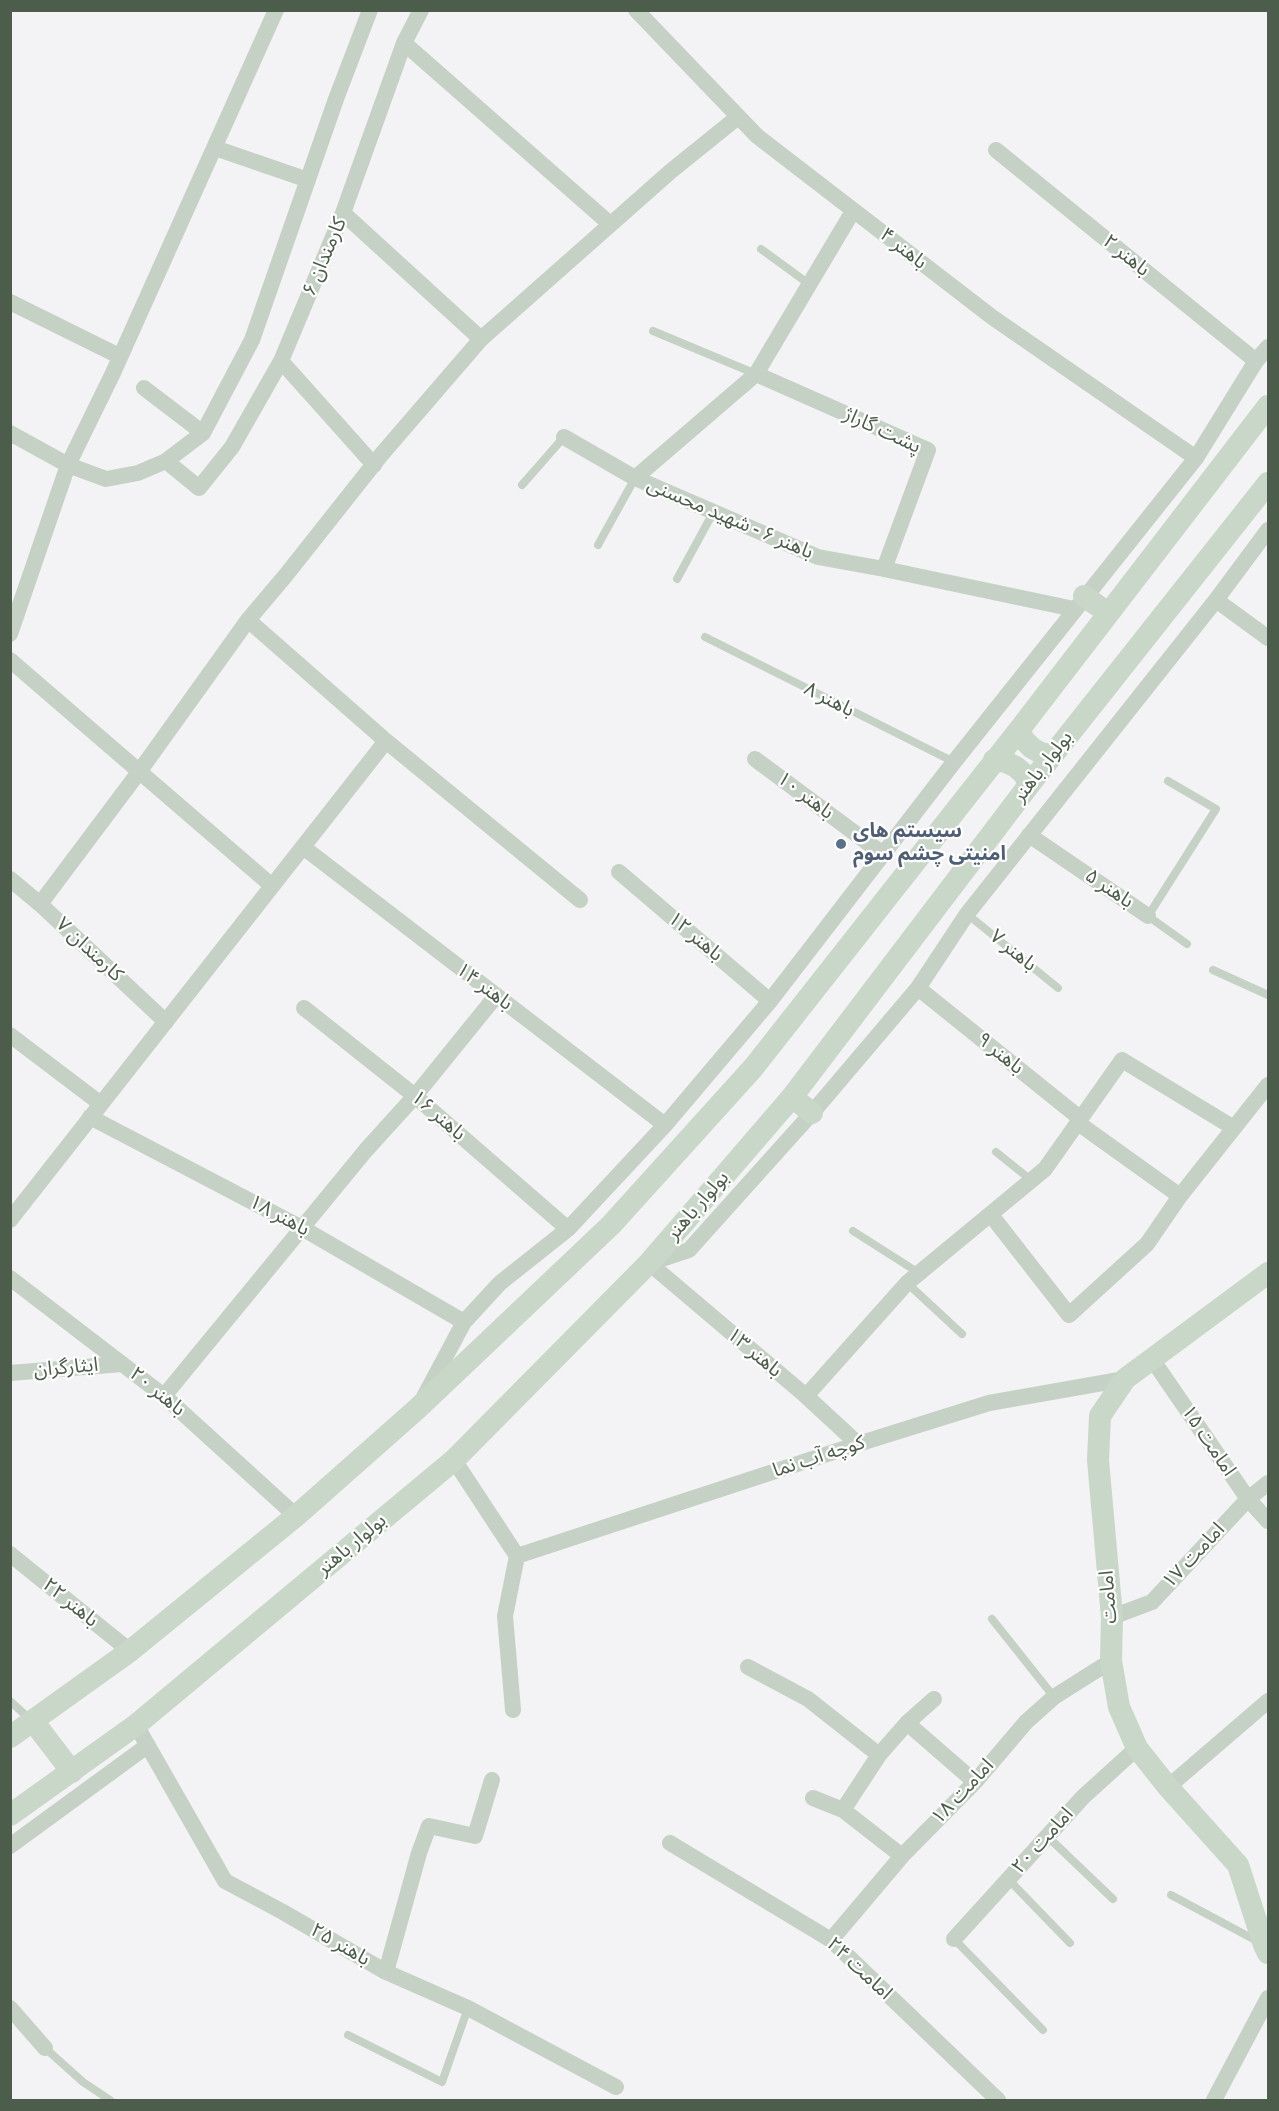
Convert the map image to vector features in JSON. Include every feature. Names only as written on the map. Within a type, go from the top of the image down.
[{"type":"main road","points":[[10,1737],[130,1651],[296,1516],[417,1409],[610,1226],[753,1068],[1019,730],[1269,406]]},
{"type":"main road","name":"بولوار باهنر","points":[[10,1815],[136,1725],[454,1460],[649,1263],[792,1097],[1029,784],[1269,483]]},
{"type":"main road","points":[[1079,603],[1108,612]]},
{"type":"main road","points":[[1019,730],[1024,740],[1032,748],[1052,755]]},
{"type":"main road","points":[[994,760],[1016,766],[1024,774],[1029,784]]},
{"type":"main road","points":[[792,1097],[812,1113]]},
{"type":"main road","name":"امامت","points":[[1266,1949],[1238,1865],[1137,1748],[1119,1707],[1111,1661],[1112,1617],[1098,1460],[1100,1416],[1125,1379],[1269,1273]]},
{"type":"main road","points":[[33,1721],[72,1772]]},
{"type":"street","points":[[10,634],[68,465],[215,148],[276,10]]},
{"type":"street","points":[[10,433],[68,465],[106,479],[138,473],[166,461],[203,432],[252,340],[370,10]]},
{"type":"street","name":"کارمندان ۶","points":[[166,461],[199,488],[232,447],[281,361],[344,213],[404,44],[421,10]]},
{"type":"street","name":"باهنر ۴","points":[[636,10],[757,136],[992,318],[1196,458]]},
{"type":"street","points":[[404,44],[610,224]]},
{"type":"street","points":[[40,904],[139,772],[248,620],[374,465],[481,339],[610,224],[738,117]]},
{"type":"street","points":[[215,148],[308,180]]},
{"type":"street","name":"باهنر ۲","points":[[996,150],[1256,361]]},
{"type":"street","points":[[635,478],[756,374],[853,211]]},
{"type":"street","points":[[344,213],[481,339]]},
{"type":"street","points":[[10,302],[119,356]]},
{"type":"street","points":[[417,1409],[464,1323],[500,1283],[568,1228],[665,1125],[770,1000],[954,762],[1196,458],[1256,361],[1269,347]]},
{"type":"street","points":[[281,361],[374,465]]},
{"type":"street","name":"پشت گاراژ","points":[[756,374],[928,450],[884,568]]},
{"type":"street","points":[[144,388],[203,432]]},
{"type":"street","name":"باهنر ۶ - شهید محسنی","points":[[564,437],[635,478],[818,557],[1079,603]]},
{"type":"street","points":[[649,1263],[689,1250],[812,1113],[918,988],[967,914],[1269,530]]},
{"type":"street","points":[[1216,600],[1269,638]]},
{"type":"street","points":[[248,620],[386,741],[580,900]]},
{"type":"street","points":[[10,660],[271,885]]},
{"type":"street","points":[[10,1220],[386,741]]},
{"type":"street","name":"باهنر ۱۰","points":[[755,759],[883,854]]},
{"type":"street","name":"باهنر ۵","points":[[1029,836],[1148,916]]},
{"type":"street","name":"باهنر ۱۴","points":[[303,846],[665,1125]]},
{"type":"street","name":"باهنر ۱۲","points":[[619,872],[770,1000]]},
{"type":"street","name":"کارمندان ۷","points":[[10,879],[40,904],[166,1022]]},
{"type":"street","name":"باهنر ۹","points":[[918,988],[1080,1121],[1180,1196]]},
{"type":"street","points":[[164,1396],[496,996]]},
{"type":"street","name":"باهنر ۱۶","points":[[304,1008],[415,1096],[568,1228]]},
{"type":"street","name":"باهنر ۱۸","points":[[10,1035],[96,1111],[464,1323]]},
{"type":"street","points":[[806,1396],[913,1278],[1045,1169],[1122,1060],[1234,1128]]},
{"type":"street","points":[[991,1215],[1069,1315],[1147,1244],[1180,1196],[1269,1085]]},
{"type":"street","name":"باهنر ۱۳","points":[[649,1263],[806,1396],[858,1444]]},
{"type":"street","name":"باهنر ۲۰","points":[[10,1278],[164,1396],[296,1516]]},
{"type":"street","name":"امامت ۱۵","points":[[1152,1359],[1248,1499],[1269,1521]]},
{"type":"street","name":"ایثارگران","points":[[10,1372],[122,1364]]},
{"type":"street","name":"کوچه آب نما","points":[[517,1556],[989,1403],[1125,1379]]},
{"type":"street","points":[[454,1460],[517,1556],[505,1616],[513,1710]]},
{"type":"street","name":"امامت ۱۷","points":[[1112,1617],[1152,1602],[1248,1499],[1269,1482]]},
{"type":"street","name":"باهنر ۲۲","points":[[10,1554],[130,1651]]},
{"type":"street","name":"امامت ۱۸","points":[[831,1940],[902,1856],[975,1782],[1026,1722],[1054,1697],[1111,1661]]},
{"type":"street","points":[[748,1667],[808,1699],[879,1755]]},
{"type":"street","points":[[843,1810],[879,1755],[907,1723],[934,1699]]},
{"type":"street","points":[[1168,1786],[1269,1701]]},
{"type":"street","points":[[907,1723],[975,1782]]},
{"type":"street","name":"باهنر ۲۵","points":[[136,1725],[225,1881],[387,1972],[468,2008],[616,2087]]},
{"type":"street","points":[[10,1846],[147,1746]]},
{"type":"street","name":"امامت ۲۰","points":[[954,1939],[1083,1797],[1137,1748]]},
{"type":"street","points":[[387,1972],[419,1853],[429,1827],[475,1836],[492,1780]]},
{"type":"street","points":[[813,1798],[843,1810],[902,1856]]},
{"type":"street","name":"امامت ۲۴","points":[[670,1843],[831,1940],[998,2100]]},
{"type":"street","points":[[1214,2100],[1269,1998]]},
{"type":"street","points":[[10,2008],[45,2048]]},
{"type":"lane","points":[[761,249],[809,284]]},
{"type":"lane","points":[[653,331],[756,374]]},
{"type":"lane","name":"باهنر ۶ - شهید محسنی","points":[[522,485],[564,437]]},
{"type":"lane","points":[[598,545],[635,478]]},
{"type":"lane","points":[[677,579],[714,511]]},
{"type":"lane","name":"باهنر ۸","points":[[705,637],[954,762]]},
{"type":"lane","points":[[1148,916],[1216,809],[1168,781]]},
{"type":"lane","name":"باهنر ۷","points":[[967,914],[1058,988]]},
{"type":"lane","name":"باهنر ۵","points":[[1148,916],[1187,944]]},
{"type":"lane","points":[[1213,970],[1269,995]]},
{"type":"lane","points":[[996,1152],[1031,1180]]},
{"type":"lane","points":[[853,1231],[913,1278],[962,1334]]},
{"type":"lane","points":[[992,1619],[1054,1697]]},
{"type":"lane","points":[[10,1701],[33,1721]]},
{"type":"lane","points":[[1047,1836],[1113,1899]]},
{"type":"lane","points":[[1008,1880],[1070,1942]]},
{"type":"lane","points":[[1171,1895],[1266,1949]]},
{"type":"lane","points":[[954,1939],[1043,2030]]},
{"type":"lane","points":[[348,2035],[442,2082],[468,2008]]},
{"type":"lane","points":[[45,2048],[83,2082],[110,2100]]},
{"type":"place","name":"سیستم های امنیتی چشم سوم","points":[[841,844]]}]
